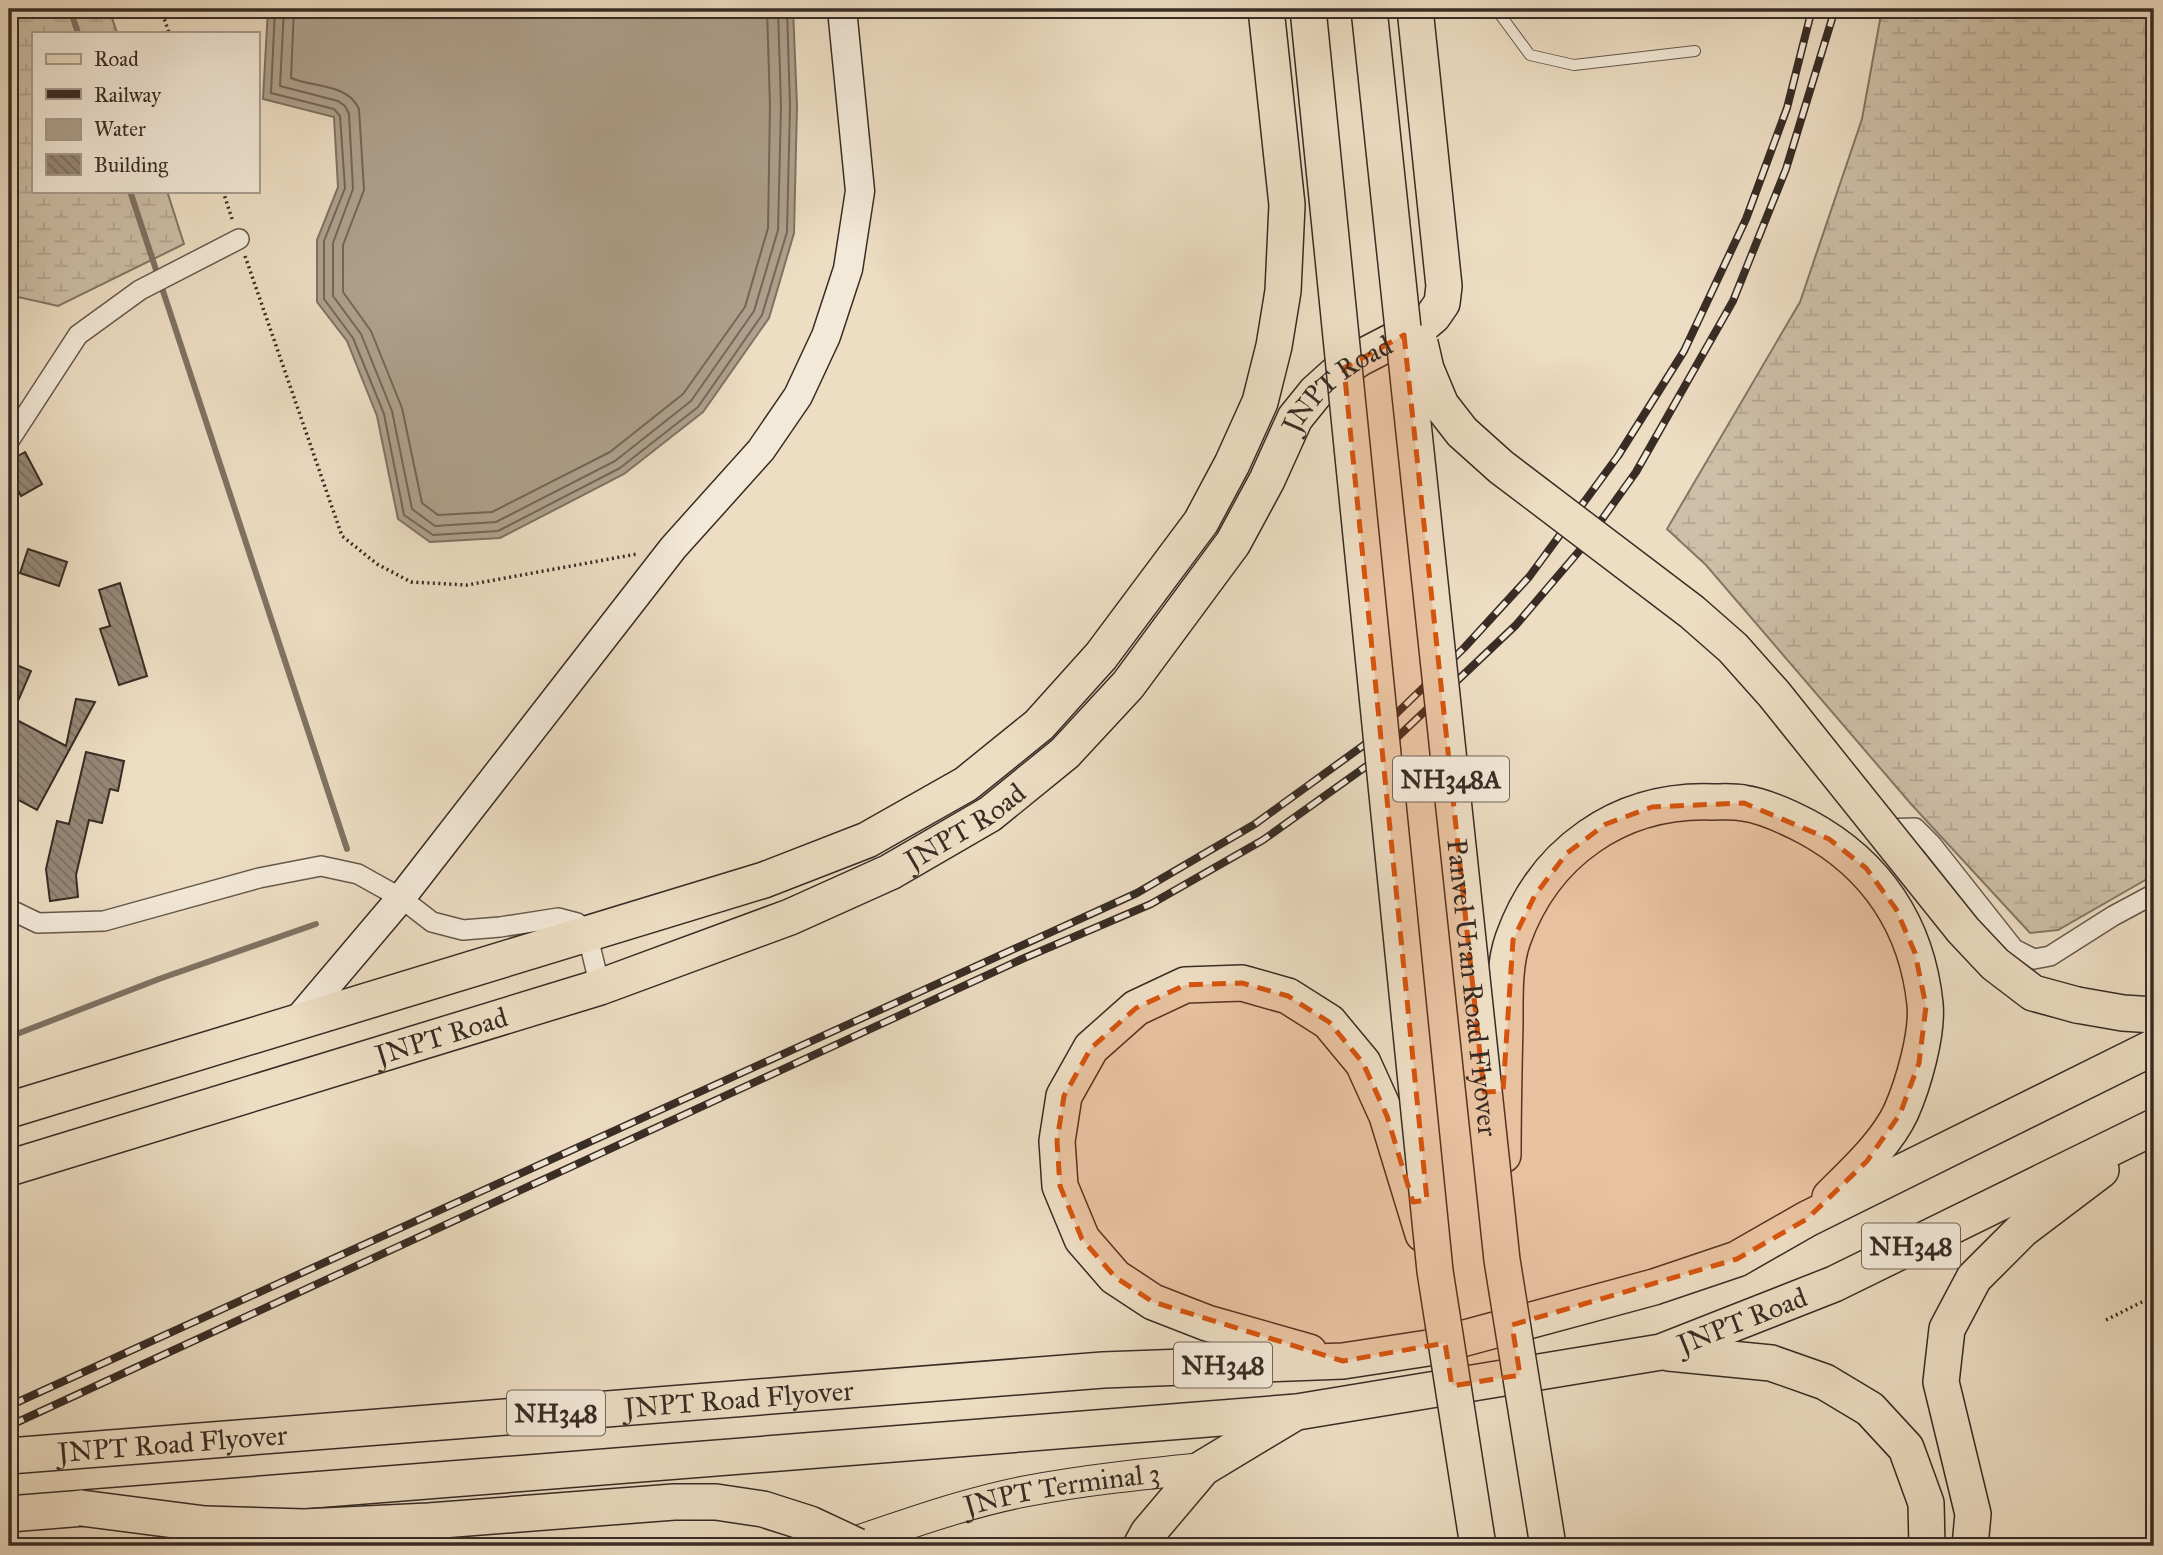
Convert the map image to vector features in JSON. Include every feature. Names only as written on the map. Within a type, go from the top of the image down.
[{"type":"highway","name":"JNPT Road","points":[[9,1110],[764,880],[867,840],[966,784],[1040,725],[1101,656],[1201,522],[1232,464],[1260,402],[1274,346],[1283,291],[1287,205],[1266,9]]},
{"type":"highway","name":"NH348A","points":[[1308,9],[1434,1271],[1478,1546]]},
{"type":"highway","name":"Panvel Uran Road Flyover","points":[[1369,9],[1502,1260],[1548,1546]]},
{"type":"highway","name":"JNPT Road","points":[[9,1168],[600,987],[790,917],[890,872],[990,814],[1065,753],[1128,685],[1233,543],[1267,480],[1295,418],[1316,391],[1336,373],[1360,358],[1420,327],[1433,316],[1442,303],[1444,286],[1415,9]]},
{"type":"highway","points":[[1393,231],[1426,369],[1441,405],[1462,432],[1501,467],[1692,612],[1733,648],[1774,694],[1962,930],[1995,964],[2034,993],[2077,1005],[2154,1015]]},
{"type":"highway","points":[[1260,402],[1295,418]]},
{"type":"highway","points":[[1502,1260],[1506,989],[1513,940],[1535,895],[1567,853],[1606,824],[1652,807],[1697,801],[1744,803],[1799,822],[1829,839],[1866,868],[1896,909],[1914,953],[1926,1006],[1919,1063],[1900,1114],[1867,1161],[1807,1219]]},
{"type":"highway","points":[[1343,1361],[1208,1323],[1153,1302],[1115,1277],[1082,1239],[1060,1186],[1057,1142],[1064,1096],[1091,1048],[1136,1008],[1185,985],[1242,983],[1288,996],[1329,1022],[1363,1063],[1387,1116],[1434,1271]]},
{"type":"highway","name":"JNPT Road","points":[[1343,1361],[1428,1348],[1654,1287],[1737,1259],[1807,1219],[2154,1047]]},
{"type":"highway","name":"JNPT Road","points":[[1297,1412],[1661,1352],[1834,1284],[2154,1128]]},
{"type":"highway","points":[[1970,1546],[1973,1514],[1941,1382],[1947,1329],[1974,1278],[2023,1229],[2154,1128]]},
{"type":"highway","points":[[1661,1352],[1772,1363],[1825,1382],[1870,1409],[1906,1448],[1926,1503],[1927,1546]]},
{"type":"highway","name":"JNPT Road Flyover","points":[[9,1456],[1103,1370],[1343,1361]]},
{"type":"highway","points":[[1144,1540],[1203,1468],[1297,1412]]},
{"type":"highway","name":"JNPT Road Flyover","points":[[9,1514],[1297,1412]]},
{"type":"highway","points":[[1535,1474],[1567,1546]]},
{"type":"highway","points":[[1462,1546],[1467,1485]]},
{"type":"highway","points":[[81,1508],[205,1524],[304,1527],[429,1521],[674,1502],[716,1502],[763,1509],[810,1524],[857,1546]]},
{"type":"main road","name":"JNPT Terminal 3","points":[[842,1546],[949,1511],[1026,1491],[1115,1477],[1203,1468]]},
{"type":"main road","points":[[922,1546],[928,1534],[949,1511]]},
{"type":"street","points":[[296,1021],[401,898],[673,548],[761,450],[798,396],[827,337],[845,280],[860,191],[842,9]]},
{"type":"street","points":[[9,441],[78,335],[159,280],[239,239]]},
{"type":"street","points":[[1882,829],[1915,828],[2014,949],[2034,959],[2050,956],[2154,894]]},
{"type":"street","points":[[9,909],[38,923],[104,921],[259,878],[321,866],[358,874],[401,898],[432,922],[463,930],[558,918],[577,923],[587,933],[600,987]]},
{"type":"lane","points":[[1496,9],[1530,55],[1574,65],[1695,51]]},
{"type":"path","points":[[161,9],[169,32]]},
{"type":"path","points":[[223,192],[342,536],[377,564],[411,582],[467,585],[673,548]]},
{"type":"path","points":[[2106,1320],[2154,1296]]},
{"type":"highlighted area","points":[[1404,335],[1484,1092],[1503,1091],[1513,940],[1535,895],[1567,853],[1606,824],[1652,807],[1744,803],[1829,839],[1866,868],[1896,909],[1915,953],[1926,1006],[1919,1063],[1900,1114],[1867,1161],[1807,1219],[1737,1259],[1512,1325],[1520,1375],[1452,1386],[1445,1343],[1343,1361],[1153,1302],[1115,1277],[1082,1239],[1060,1186],[1057,1141],[1064,1096],[1091,1048],[1136,1008],[1185,985],[1242,983],[1288,996],[1329,1022],[1363,1063],[1387,1116],[1413,1202],[1427,1200],[1344,368]]},
{"type":"green space","points":[[9,9],[109,9],[117,32],[32,32],[32,192],[167,192],[184,244],[58,306],[9,295]]},
{"type":"green space","points":[[1882,9],[2154,9],[2154,875],[2058,930],[2030,933],[1911,804],[1706,565],[1667,529],[1800,302],[1862,119]]},
{"type":"water","points":[[268,9],[793,9],[797,106],[794,233],[769,318],[703,412],[624,474],[500,538],[430,542],[398,519],[377,416],[347,341],[317,302],[317,240],[338,187],[334,117],[263,99]]},
{"type":"building","points":[[25,452],[42,484],[21,496],[9,473],[9,461]]},
{"type":"building","points":[[28,549],[67,562],[59,586],[20,573]]},
{"type":"building","points":[[120,583],[147,676],[119,685],[100,629],[110,626],[99,590]]},
{"type":"building","points":[[14,664],[31,671],[11,717],[66,746],[76,699],[95,702],[37,810],[9,795],[9,675]]},
{"type":"building","points":[[86,752],[124,761],[118,791],[110,789],[102,823],[89,820],[76,875],[78,897],[50,901],[46,869],[57,821],[69,824]]},
{"type":"waterway","points":[[70,9],[78,32]]},
{"type":"waterway","points":[[130,192],[347,849]]},
{"type":"waterway","points":[[9,1037],[159,979],[316,924]]},
{"type":"railway","points":[[9,1406],[1137,893],[1255,824],[1364,745],[1464,648],[1529,577],[1618,456],[1684,351],[1746,219],[1787,108],[1812,9]]},
{"type":"railway","points":[[9,1426],[1022,959],[1151,904],[1263,840],[1368,765],[1516,625],[1580,550],[1636,472],[1733,301],[1786,169],[1835,9]]}]
